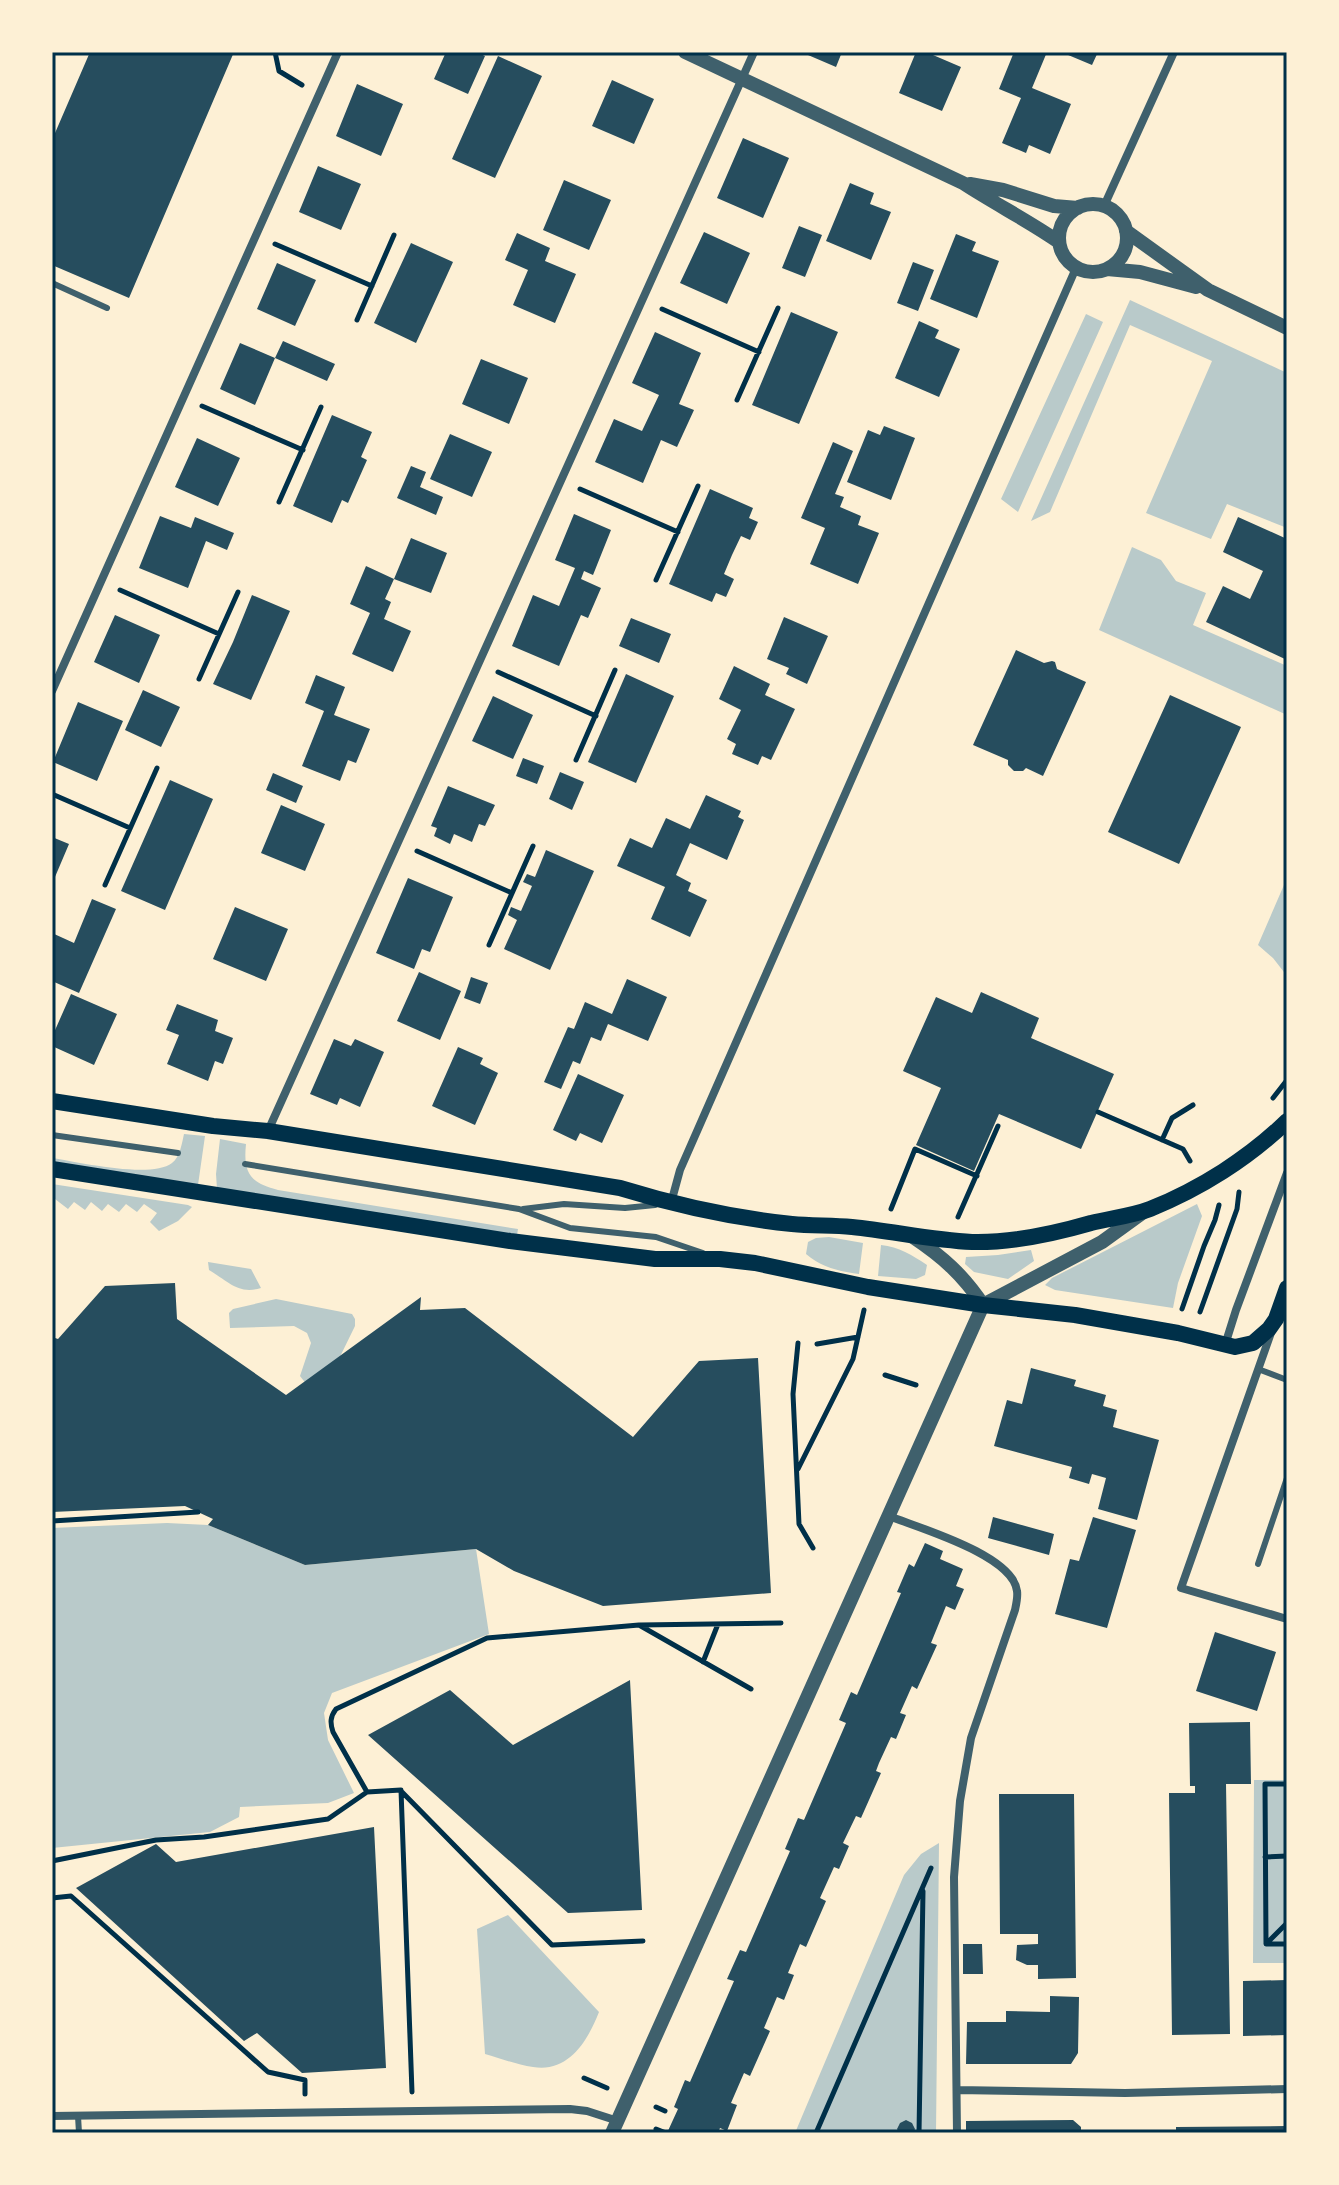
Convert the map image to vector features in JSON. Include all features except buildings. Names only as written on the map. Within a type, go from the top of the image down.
[{"type":"main road","points":[[52,1101],[213,1126],[268,1131],[620,1188],[671,1203],[792,1224],[872,1229],[913,1237],[974,1242],[1019,1239],[1064,1231],[1148,1209],[1229,1168],[1264,1144],[1287,1121]]},
{"type":"main road","points":[[52,1169],[510,1241],[655,1259],[720,1259],[755,1263],[868,1287],[983,1305],[1075,1315],[1178,1333],[1225,1346],[1244,1346],[1262,1336],[1276,1319],[1287,1288]]},
{"type":"street","points":[[52,691],[338,52]]},
{"type":"street","points":[[685,52],[963,183],[1059,242]]},
{"type":"street","points":[[268,1131],[754,52]]},
{"type":"street","points":[[1104,206],[1174,52]]},
{"type":"street","points":[[963,183],[1003,190],[1054,206],[1104,206],[1122,220],[1126,231],[1123,253],[1117,263],[1107,269]]},
{"type":"street","points":[[1078,208],[1063,222],[1059,242],[1062,253],[1076,268],[1086,272],[1107,269],[1140,272],[1208,290]]},
{"type":"street","points":[[1126,231],[1208,290],[1287,328]]},
{"type":"street","points":[[671,1203],[680,1170],[1076,268]]},
{"type":"street","points":[[1225,1346],[1287,1173]]},
{"type":"street","points":[[52,2116],[570,2109],[587,2111],[615,2127],[983,1305],[1102,1242],[1148,1209]]},
{"type":"street","points":[[913,1237],[941,1256],[966,1280],[983,1305]]},
{"type":"street","points":[[1276,1319],[1181,1588],[1287,1619]]},
{"type":"street","points":[[889,1516],[974,1548],[1002,1567],[1012,1577],[1017,1590],[1015,1610],[971,1738],[960,1801],[954,1877],[957,2133]]},
{"type":"street","points":[[957,2090],[1125,2093],[1287,2089]]},
{"type":"lane","points":[[52,283],[107,308]]},
{"type":"lane","points":[[52,1135],[178,1153]]},
{"type":"lane","points":[[245,1164],[519,1209],[570,1228],[656,1237],[720,1259]]},
{"type":"lane","points":[[519,1209],[564,1204],[625,1208],[671,1203]]},
{"type":"lane","points":[[1258,1369],[1287,1380]]},
{"type":"lane","points":[[1258,1564],[1287,1478]]},
{"type":"lane","points":[[78,2116],[79,2133]]},
{"type":"path","points":[[275,52],[279,71],[318,95]]},
{"type":"path","points":[[256,235],[372,286]]},
{"type":"path","points":[[357,320],[394,235]]},
{"type":"path","points":[[642,300],[759,352]]},
{"type":"path","points":[[737,400],[778,308]]},
{"type":"path","points":[[183,398],[303,450]]},
{"type":"path","points":[[279,502],[321,407]]},
{"type":"path","points":[[561,480],[678,532]]},
{"type":"path","points":[[656,580],[698,486]]},
{"type":"path","points":[[101,582],[219,634]]},
{"type":"path","points":[[199,679],[238,592]]},
{"type":"path","points":[[478,664],[596,716]]},
{"type":"path","points":[[576,760],[615,670]]},
{"type":"path","points":[[105,885],[157,768]]},
{"type":"path","points":[[52,794],[130,828]]},
{"type":"path","points":[[398,843],[512,893]]},
{"type":"path","points":[[489,945],[533,846]]},
{"type":"path","points":[[1162,1140],[1172,1118],[1193,1105]]},
{"type":"path","points":[[1098,1112],[1183,1149],[1190,1161]]},
{"type":"path","points":[[957,1219],[998,1126]]},
{"type":"path","points":[[889,1213],[915,1149],[977,1176]]},
{"type":"path","points":[[1199,1315],[1213,1286],[1235,1223],[1239,1188]]},
{"type":"path","points":[[1182,1307],[1215,1220],[1219,1206],[1218,1192]]},
{"type":"path","points":[[797,1470],[853,1359],[865,1306]]},
{"type":"path","points":[[817,1344],[858,1337]]},
{"type":"path","points":[[798,1343],[793,1394],[799,1524],[813,1548]]},
{"type":"path","points":[[885,1375],[916,1385]]},
{"type":"path","points":[[52,1521],[198,1512]]},
{"type":"path","points":[[367,1792],[331,1726],[336,1709],[487,1638],[639,1625],[781,1623]]},
{"type":"path","points":[[703,1662],[718,1624]]},
{"type":"path","points":[[639,1625],[751,1689]]},
{"type":"path","points":[[1266,1944],[1265,1784],[1287,1784]]},
{"type":"path","points":[[401,1790],[413,2111]]},
{"type":"path","points":[[52,1861],[156,1840],[204,1837],[328,1819],[367,1792],[401,1790],[552,1945],[643,1941]]},
{"type":"path","points":[[1265,1857],[1287,1856]]},
{"type":"path","points":[[816,2133],[935,1857]]},
{"type":"path","points":[[919,2133],[923,1886]]},
{"type":"path","points":[[52,1898],[71,1896],[268,2072],[305,2080],[305,2113]]},
{"type":"path","points":[[1266,1944],[1287,1923]]},
{"type":"path","points":[[1266,1944],[1287,1944]]},
{"type":"path","points":[[584,2078],[608,2088]]},
{"type":"path","points":[[656,2107],[665,2111]]},
{"type":"path","points":[[656,2129],[666,2133]]},
{"type":"shaded area","points":[[1130,300],[1287,373],[1287,528],[1227,504],[1211,539],[1146,513],[1212,361],[1130,325],[1050,512],[1031,521]]},
{"type":"shaded area","points":[[1086,314],[1103,322],[1018,512],[1001,499]]},
{"type":"shaded area","points":[[1132,547],[1161,560],[1176,581],[1206,593],[1193,625],[1287,666],[1287,715],[1099,630]]},
{"type":"shaded area","points":[[1287,878],[1287,976],[1258,945]]},
{"type":"shaded area","points":[[184,1134],[205,1136],[198,1185],[52,1164],[52,1158],[132,1170],[162,1168],[177,1157]]},
{"type":"shaded area","points":[[220,1139],[246,1144],[250,1175],[268,1187],[518,1229],[517,1235],[217,1189]]},
{"type":"shaded area","points":[[52,1184],[192,1207],[178,1221],[159,1231],[150,1222],[157,1213],[144,1204],[137,1212],[126,1204],[119,1212],[108,1204],[102,1211],[91,1202],[85,1210],[74,1202],[68,1209],[55,1199],[52,1201]]},
{"type":"shaded area","points":[[1197,1204],[1202,1216],[1178,1283],[1173,1308],[1055,1290],[1045,1285],[1052,1278]]},
{"type":"shaded area","points":[[829,1237],[863,1243],[859,1274],[825,1266],[806,1254],[808,1242]]},
{"type":"shaded area","points":[[881,1245],[905,1252],[927,1265],[925,1275],[916,1279],[878,1276]]},
{"type":"shaded area","points":[[1031,1250],[1034,1261],[1008,1279],[974,1272],[965,1264],[966,1257]]},
{"type":"shaded area","points":[[208,1262],[251,1269],[261,1288],[246,1290],[234,1286],[209,1270]]},
{"type":"shaded area","points":[[276,1299],[352,1314],[355,1319],[355,1326],[334,1369],[307,1385],[300,1376],[311,1343],[307,1333],[294,1326],[230,1328],[229,1313],[233,1309]]},
{"type":"shaded area","points":[[167,1523],[208,1525],[305,1565],[476,1549],[489,1634],[332,1693],[324,1713],[328,1740],[354,1793],[328,1803],[240,1807],[239,1817],[210,1832],[52,1848],[52,1528]]},
{"type":"shaded area","points":[[1254,1780],[1287,1780],[1287,1963],[1253,1963]]},
{"type":"shaded area","points":[[939,1843],[936,2133],[795,2133],[904,1875],[921,1854]]},
{"type":"shaded area","points":[[508,1915],[599,2012],[583,2043],[567,2060],[557,2065],[533,2067],[485,2054],[477,1929]]}]
